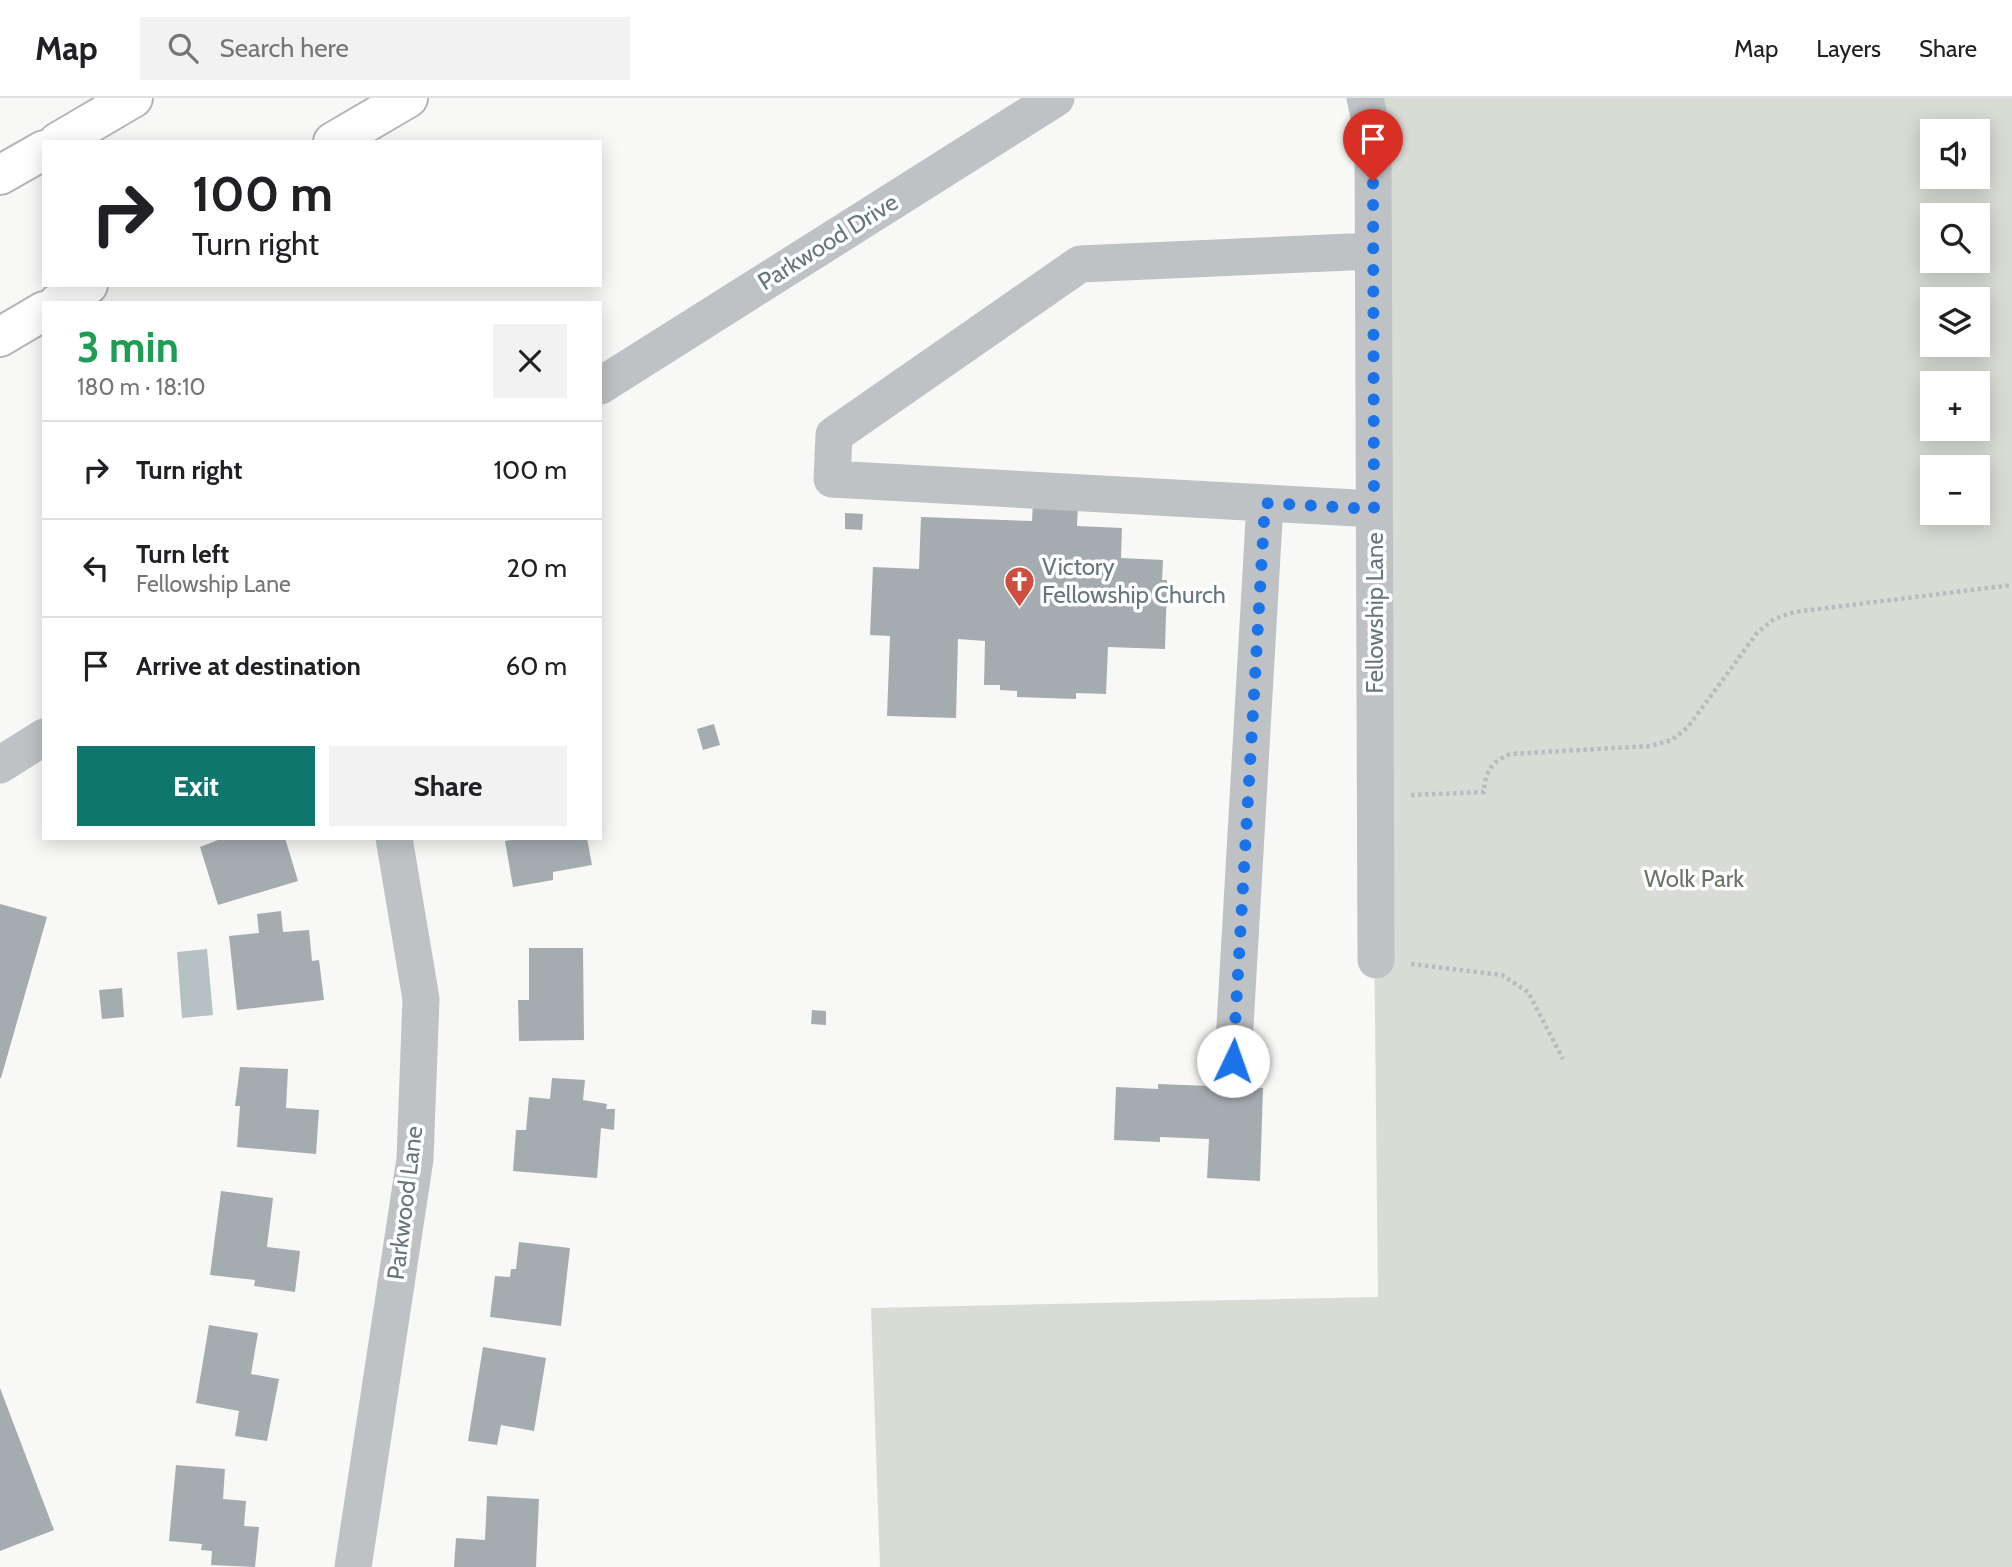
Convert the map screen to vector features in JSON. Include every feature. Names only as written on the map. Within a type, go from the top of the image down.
[{"type":"highway","points":[[61,140],[133,98]]},
{"type":"highway","points":[[336,140],[408,98]]},
{"type":"highway","points":[[0,176],[42,151]]},
{"type":"highway","points":[[61,301],[85,287]]},
{"type":"highway","points":[[0,337],[42,312]]},
{"type":"street","name":"Parkwood Drive","points":[[602,385],[1056,98]]},
{"type":"street","name":"Fellowship Lane","points":[[1365,98],[1373,134],[1376,960]]},
{"type":"street","points":[[1373,251],[1080,264],[834,435],[832,479],[1374,509]]},
{"type":"street","points":[[1233,1061],[1265,503]]},
{"type":"street","points":[[0,765],[42,738]]},
{"type":"street","name":"Parkwood Lane","points":[[353,1567],[415,1159],[421,999],[394,840]]},
{"type":"path","points":[[1376,797],[1484,792],[1484,778],[1495,760],[1510,754],[1650,746],[1672,740],[1688,727],[1757,633],[1774,619],[1794,612],[2012,585]]},
{"type":"path","points":[[1376,960],[1502,975],[1528,992],[1563,1059]]},
{"type":"green space","name":"Wolk Park","points":[[1365,98],[2012,98],[2012,1567],[880,1567],[871,1308],[1378,1297]]},
{"type":"shaded area","points":[[207,949],[213,1015],[182,1018],[177,952]]},
{"type":"building","name":"Victory Fellowship Church","points":[[1033,502],[1078,504],[1077,526],[1122,528],[1121,558],[1163,560],[1162,580],[1167,580],[1165,649],[1108,647],[1106,694],[1076,693],[1076,699],[1017,697],[1017,691],[1000,690],[1000,685],[984,685],[985,641],[958,639],[956,718],[887,716],[890,636],[870,635],[873,567],[919,569],[921,517],[1032,521]]},
{"type":"building","points":[[845,513],[863,514],[862,530],[845,529]]},
{"type":"building","points":[[714,724],[720,745],[703,750],[697,729]]},
{"type":"building","points":[[218,840],[286,840],[298,881],[218,905],[200,847]]},
{"type":"building","points":[[587,840],[592,865],[553,872],[553,880],[513,887],[505,841]]},
{"type":"building","points":[[0,904],[47,917],[1,1078],[0,1078]]},
{"type":"building","points":[[281,911],[283,932],[309,930],[312,961],[319,960],[324,1000],[237,1010],[229,936],[259,933],[257,914]]},
{"type":"building","points":[[529,948],[583,948],[584,1040],[519,1041],[518,1000],[529,1000]]},
{"type":"building","points":[[122,988],[124,1017],[102,1019],[99,990]]},
{"type":"building","points":[[812,1010],[826,1011],[826,1025],[811,1024]]},
{"type":"building","points":[[240,1067],[288,1069],[286,1108],[319,1110],[316,1154],[237,1147],[240,1106],[235,1106]]},
{"type":"building","points":[[552,1078],[585,1080],[583,1100],[607,1104],[606,1109],[615,1109],[614,1130],[601,1128],[597,1178],[513,1171],[516,1130],[526,1130],[529,1097],[550,1099]]},
{"type":"building","points":[[1158,1084],[1263,1088],[1260,1181],[1207,1178],[1209,1139],[1160,1137],[1160,1142],[1114,1140],[1116,1087],[1158,1089]]},
{"type":"building","points":[[221,1191],[273,1198],[267,1247],[300,1251],[295,1292],[254,1286],[255,1280],[210,1275]]},
{"type":"building","points":[[519,1242],[570,1248],[561,1326],[490,1317],[495,1276],[510,1277],[511,1269],[516,1269]]},
{"type":"building","points":[[209,1325],[258,1333],[251,1374],[279,1379],[267,1441],[235,1436],[239,1411],[196,1403]]},
{"type":"building","points":[[483,1347],[546,1358],[534,1431],[501,1425],[497,1445],[468,1441]]},
{"type":"building","points":[[0,1388],[54,1530],[0,1551]]},
{"type":"building","points":[[176,1465],[225,1469],[223,1499],[246,1501],[244,1526],[259,1527],[255,1567],[211,1565],[212,1551],[201,1550],[202,1544],[169,1541]]},
{"type":"building","points":[[487,1496],[539,1499],[536,1567],[454,1567],[456,1538],[485,1540]]},
{"type":"place","name":"Victory Fellowship Church","points":[[1019,608]]},
{"type":"route","points":[[1233,1061],[1265,503],[1374,509],[1373,181]]}]
